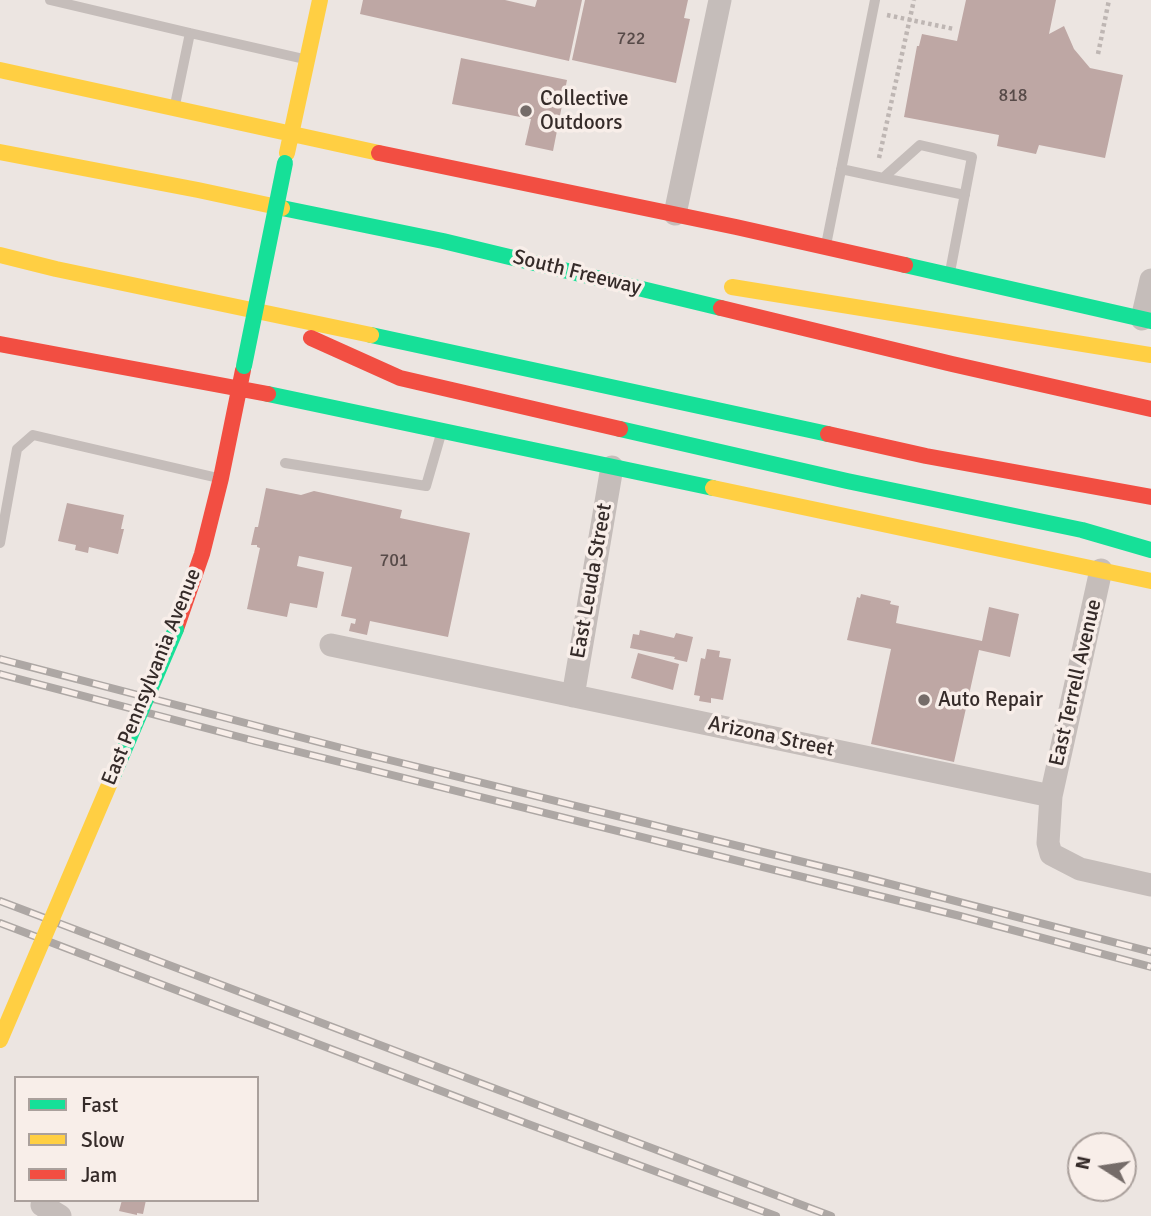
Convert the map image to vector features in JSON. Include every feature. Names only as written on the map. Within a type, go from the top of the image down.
[{"type":"main road","name":"East Pennsylvania Avenue","points":[[0,1040],[176,629],[202,554],[221,478],[320,0]]},
{"type":"main road","points":[[0,69],[291,135],[675,214],[1147,320]]},
{"type":"main road","name":"South Freeway","points":[[0,152],[443,241],[938,361],[1151,409]]},
{"type":"main road","points":[[443,241],[647,274]]},
{"type":"main road","points":[[0,255],[287,327],[400,378],[846,481],[1082,530],[1151,550]]},
{"type":"main road","points":[[56,269],[926,456],[1151,498]]},
{"type":"main road","points":[[715,285],[1151,355]]},
{"type":"main road","points":[[0,344],[239,388],[1151,581]]},
{"type":"street","points":[[675,214],[720,0]]},
{"type":"street","points":[[1147,320],[1151,279]]},
{"type":"street","name":"East Leuda Street","points":[[573,696],[612,467]]},
{"type":"street","name":"East Terrell Avenue","points":[[1051,796],[1101,570]]},
{"type":"street","name":"Arizona Street","points":[[331,645],[1051,796]]},
{"type":"street","points":[[1051,796],[1048,843],[1051,854],[1080,869],[1151,885]]},
{"type":"lane","points":[[50,0],[307,59]]},
{"type":"lane","points":[[825,247],[874,6]]},
{"type":"lane","points":[[174,108],[190,33]]},
{"type":"lane","points":[[879,177],[920,145],[972,156],[949,275]]},
{"type":"lane","points":[[841,169],[964,201]]},
{"type":"lane","points":[[285,463],[426,486],[442,431]]},
{"type":"lane","points":[[0,542],[17,449],[33,435],[221,478]]},
{"type":"path","points":[[879,177],[914,0]]},
{"type":"path","points":[[1098,54],[1109,0]]},
{"type":"path","points":[[874,6],[910,19],[954,29]]},
{"type":"building","points":[[363,0],[505,0],[535,7],[537,0],[582,0],[569,61],[360,14]]},
{"type":"building","points":[[585,0],[688,0],[684,18],[690,19],[676,83],[572,60]]},
{"type":"building","points":[[966,0],[1056,0],[1049,34],[1064,26],[1074,49],[1090,68],[1123,75],[1105,158],[1039,145],[1036,154],[997,146],[999,135],[904,117],[917,46],[922,34],[957,41]]},
{"type":"building","name":"Collective Outdoors","points":[[461,58],[567,80],[553,151],[525,145],[531,119],[452,104]]},
{"type":"building","points":[[266,488],[301,495],[314,491],[402,510],[400,518],[470,533],[448,637],[370,621],[367,635],[349,631],[351,623],[355,624],[356,619],[341,616],[352,567],[299,556],[297,566],[324,572],[317,608],[290,603],[287,617],[247,609],[260,548],[251,545],[255,527],[258,527]]},
{"type":"building","points":[[67,503],[124,515],[121,529],[124,529],[118,554],[89,547],[88,553],[75,550],[76,545],[58,541]]},
{"type":"building","name":"Auto Repair","points":[[861,594],[891,601],[890,604],[899,606],[896,623],[982,641],[989,607],[1019,614],[1010,657],[979,650],[954,762],[871,744],[891,649],[847,640],[857,597],[860,598]]},
{"type":"building","points":[[640,630],[674,638],[676,633],[693,637],[687,662],[630,648],[633,634],[639,635]]},
{"type":"building","points":[[707,649],[720,651],[719,657],[731,659],[723,700],[711,698],[711,703],[699,701],[700,696],[694,695],[701,658],[705,659]]},
{"type":"building","points":[[638,653],[679,664],[673,690],[631,678]]},
{"type":"building","points":[[121,1202],[146,1202],[143,1214],[119,1211]]},
{"type":"railway","points":[[0,659],[1151,952]]},
{"type":"railway","points":[[0,674],[255,741],[960,916],[1151,967]]},
{"type":"railway","points":[[0,901],[831,1216]]},
{"type":"railway","points":[[0,923],[776,1216]]},
{"type":"traffic: fast","points":[[244,366],[285,163]]},
{"type":"traffic: fast","points":[[282,208],[443,241],[721,308]]},
{"type":"traffic: fast","points":[[905,265],[1151,321]]},
{"type":"traffic: fast","points":[[371,335],[828,434]]},
{"type":"traffic: fast","points":[[268,394],[713,488]]},
{"type":"traffic: fast","points":[[620,429],[847,481],[1082,530],[1151,550]]},
{"type":"traffic: fast","points":[[112,778],[176,629]]},
{"type":"traffic: slow","points":[[287,153],[320,0]]},
{"type":"traffic: slow","points":[[0,70],[379,153]]},
{"type":"traffic: slow","points":[[0,152],[282,208]]},
{"type":"traffic: slow","points":[[0,255],[371,335]]},
{"type":"traffic: slow","points":[[732,287],[1151,355]]},
{"type":"traffic: slow","points":[[713,488],[1151,581]]},
{"type":"traffic: slow","points":[[0,1040],[112,778]]},
{"type":"traffic: jam","points":[[379,153],[905,265]]},
{"type":"traffic: jam","points":[[721,308],[1151,409]]},
{"type":"traffic: jam","points":[[311,338],[400,378],[620,429]]},
{"type":"traffic: jam","points":[[0,344],[268,394]]},
{"type":"traffic: jam","points":[[176,629],[202,554],[243,370]]},
{"type":"traffic: jam","points":[[828,434],[926,456],[1151,497]]},
{"type":"place","name":"Collective Outdoors","points":[[526,111]]},
{"type":"place","name":"Auto Repair","points":[[924,700]]}]
